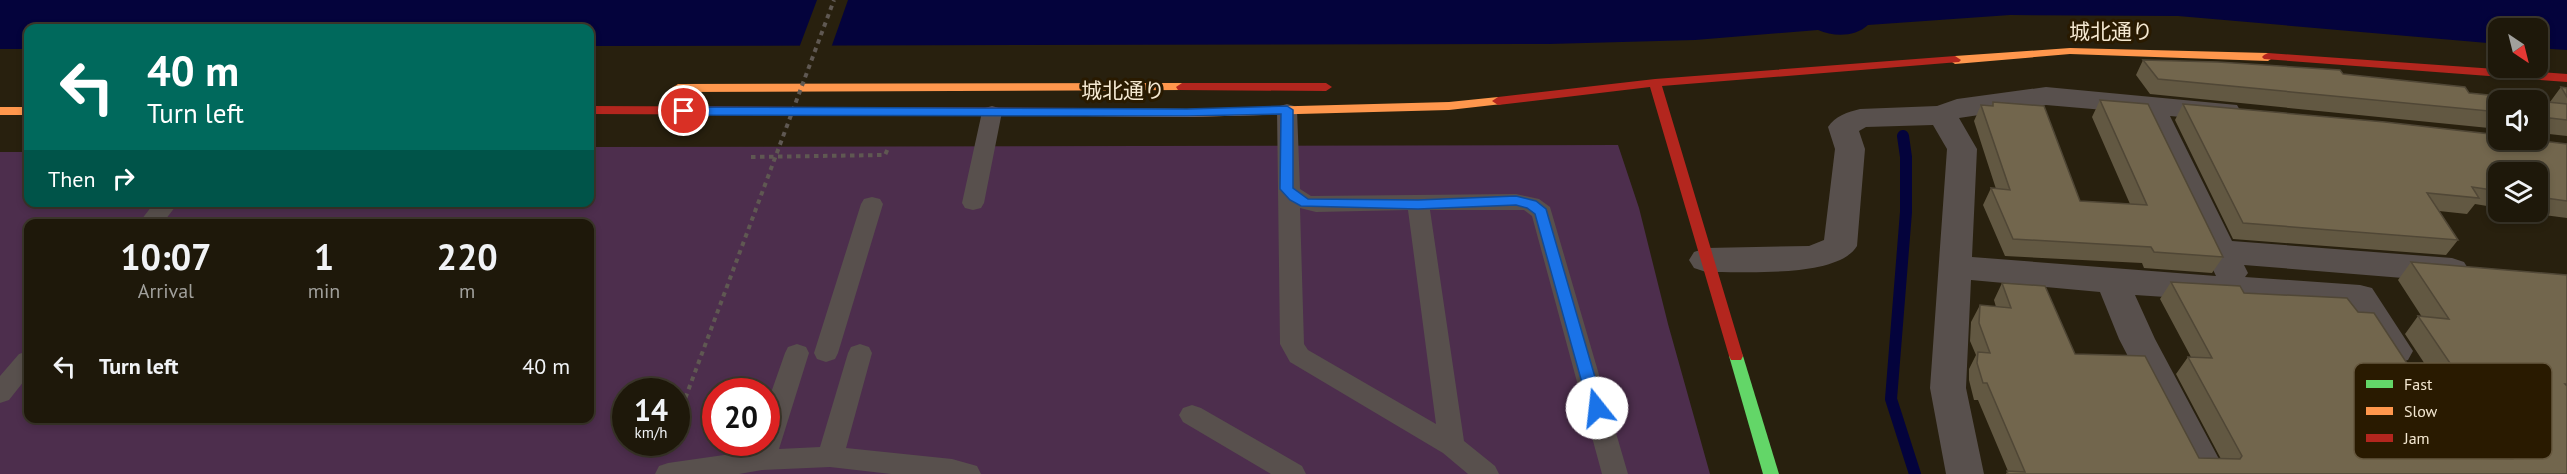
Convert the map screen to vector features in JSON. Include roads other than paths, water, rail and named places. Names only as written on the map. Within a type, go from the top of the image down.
[{"type":"main road","name":"城北通り","points":[[594,110],[992,112],[1287,110],[1449,106],[1655,83],[2070,51],[2219,54],[2567,78]]},
{"type":"main road","name":"城北通り","points":[[1513,85],[1655,83]]},
{"type":"main road","points":[[1655,83],[1706,260],[1772,474]]},
{"type":"main road","name":"城北通り","points":[[661,88],[1338,87]]},
{"type":"main road","points":[[0,111],[24,111]]},
{"type":"street","points":[[1706,260],[1814,258],[1840,246],[1850,149],[1843,127],[1860,118],[1942,115],[1957,108],[2046,96],[2256,115]]},
{"type":"street","points":[[2150,105],[2238,288]]},
{"type":"street","points":[[1942,115],[1962,149],[1948,388],[1965,474]]},
{"type":"street","points":[[2220,252],[2483,272]]},
{"type":"street","points":[[1956,267],[2112,281],[2360,297],[2402,363]]},
{"type":"street","points":[[2112,281],[2137,339],[2208,474]]},
{"type":"lane","points":[[1287,110],[1292,344],[1299,356],[1452,446],[1486,474]]},
{"type":"lane","points":[[973,203],[992,112]]},
{"type":"lane","points":[[1287,189],[1294,197],[1306,203],[1316,204],[1516,201],[1531,204],[1542,212],[1615,474]]},
{"type":"lane","points":[[826,353],[872,204]]},
{"type":"lane","points":[[1418,204],[1452,446]]},
{"type":"lane","points":[[153,219],[164,207]]},
{"type":"lane","points":[[762,460],[797,353]]},
{"type":"lane","points":[[830,458],[860,353]]},
{"type":"lane","points":[[0,393],[24,365]]},
{"type":"lane","points":[[1192,415],[1284,472]]},
{"type":"lane","points":[[668,474],[762,460],[830,458],[952,470],[968,474]]},
{"type":"waterway","points":[[1903,136],[1906,157],[1906,212],[1891,399],[1915,474]]}]
